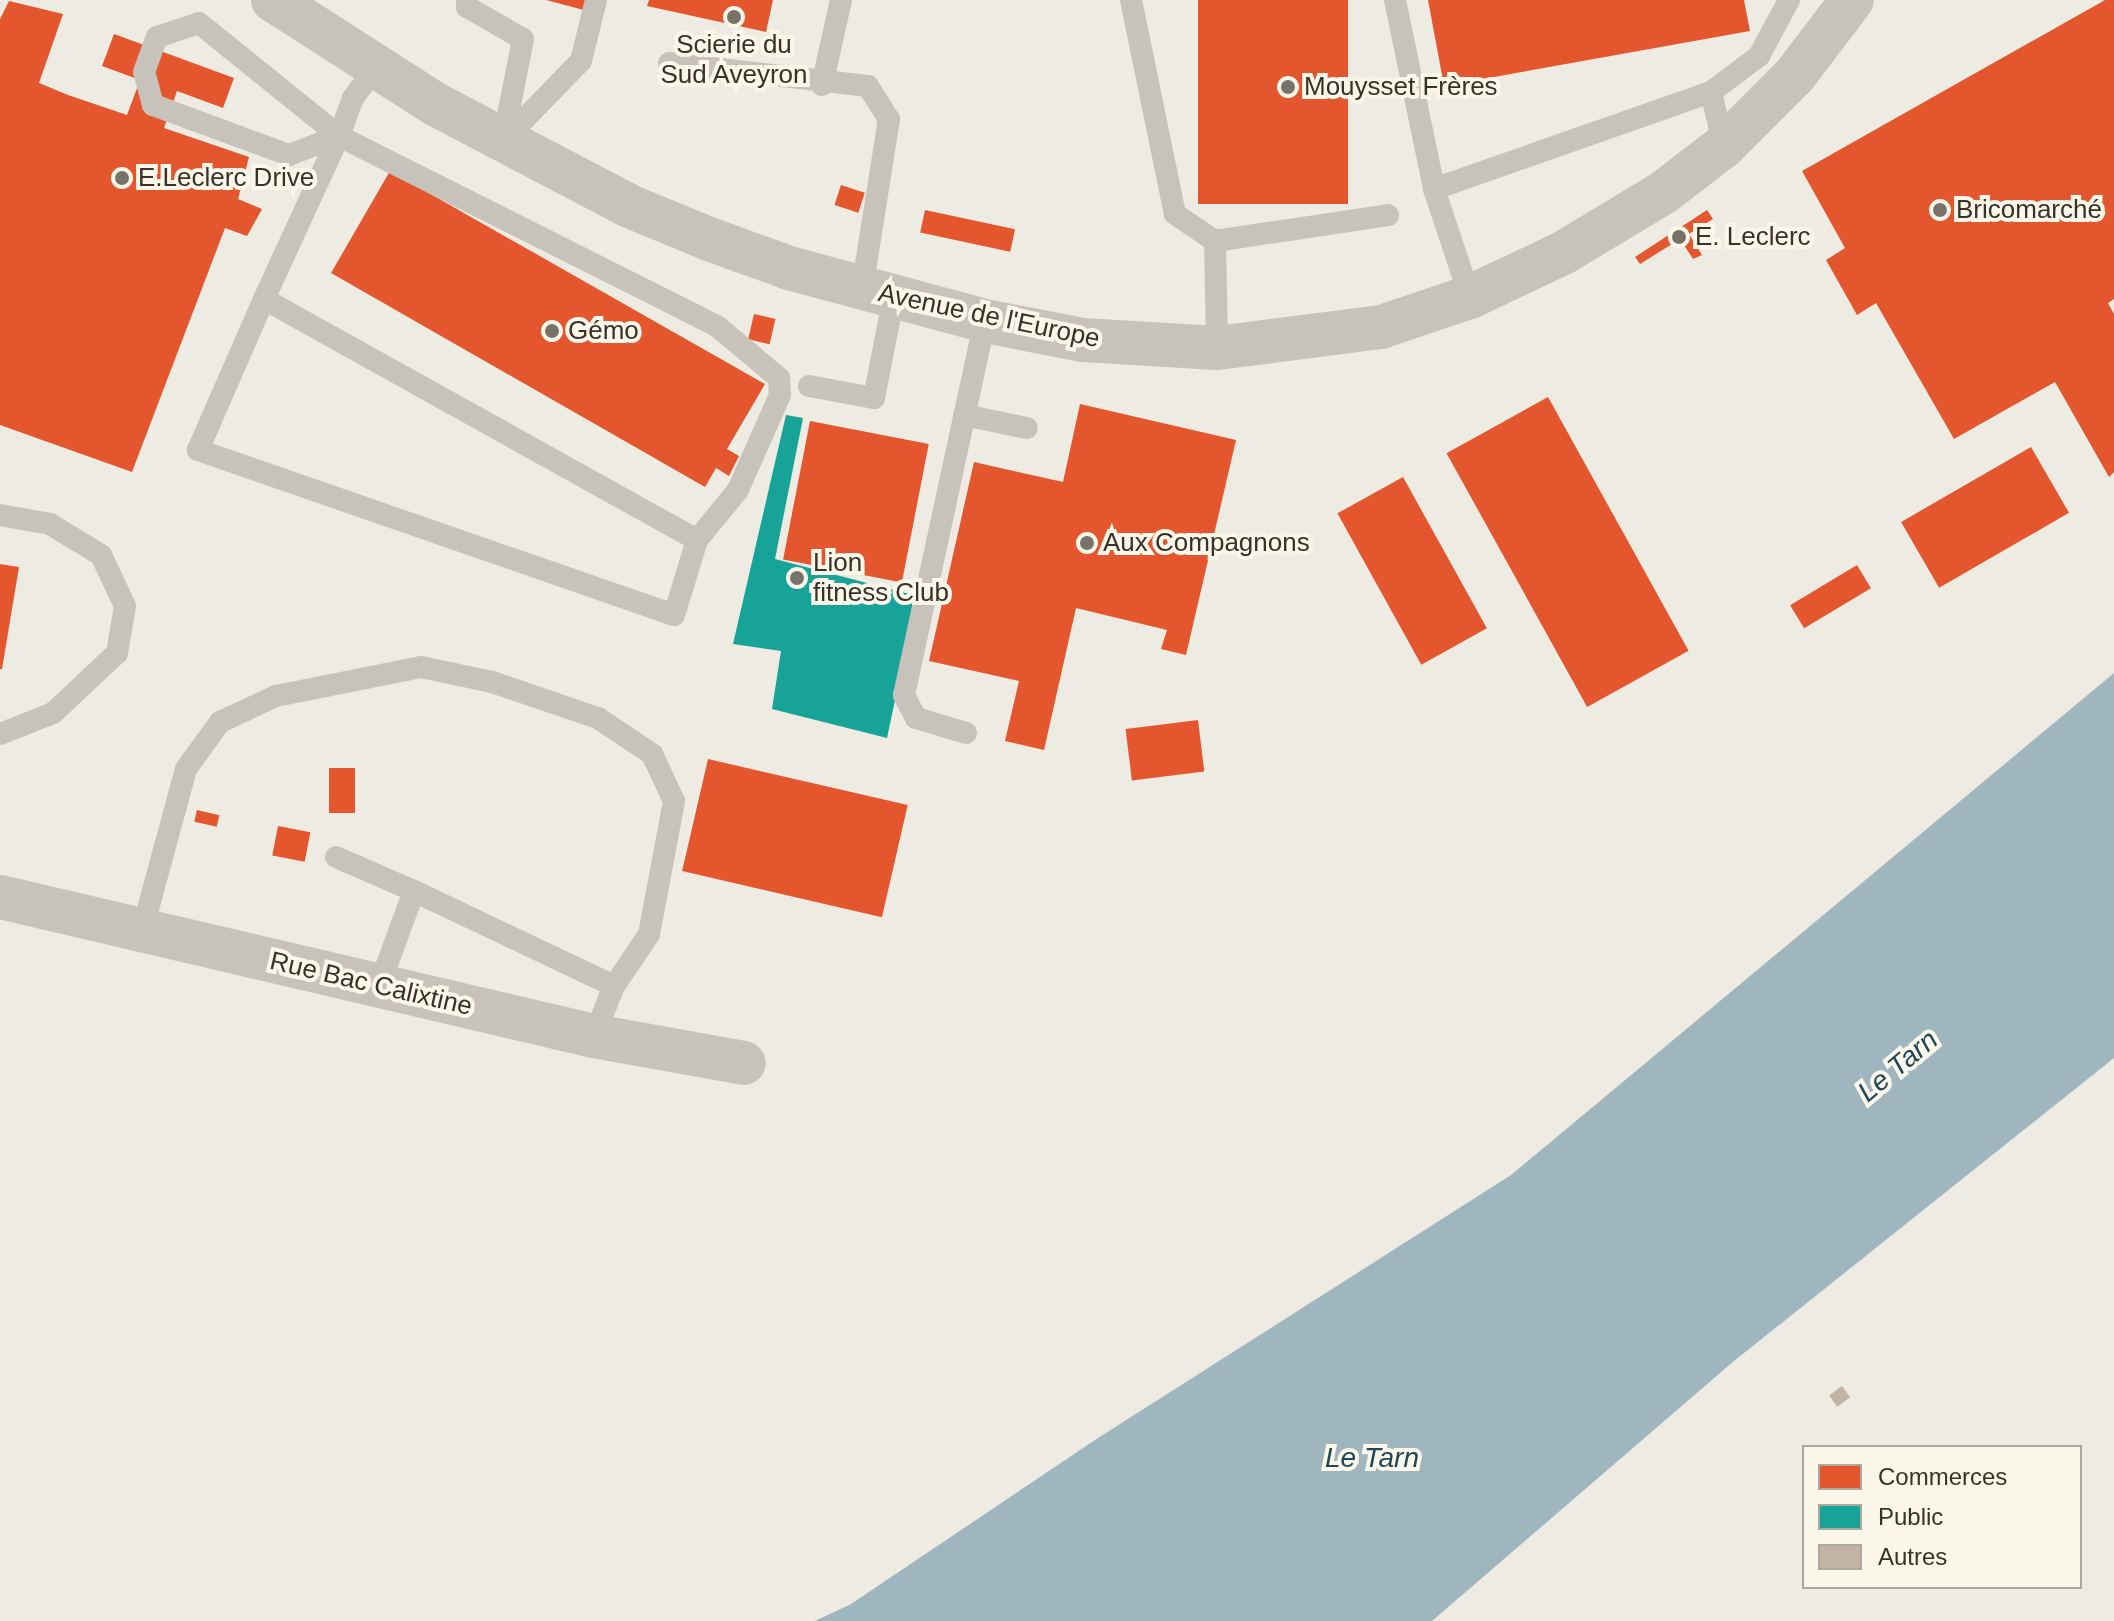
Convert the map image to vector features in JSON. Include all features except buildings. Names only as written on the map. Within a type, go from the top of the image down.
[{"type":"street","name":"Avenue de l'Europe","points":[[273,0],[376,68],[503,141],[629,206],[789,268],[985,321],[1083,340],[1217,348],[1381,327],[1470,297],[1610,226],[1724,146],[1795,75],[1852,0]]},
{"type":"street","name":"Rue Bac Calixtine","points":[[0,897],[594,1036],[744,1063]]},
{"type":"lane","points":[[467,0],[467,7],[523,39],[503,141]]},
{"type":"lane","points":[[503,141],[581,61],[596,0]]},
{"type":"lane","points":[[822,85],[841,0]]},
{"type":"lane","points":[[1131,0],[1175,214],[1215,241],[1388,215]]},
{"type":"lane","points":[[1395,0],[1434,189],[1470,297]]},
{"type":"lane","points":[[1434,189],[1711,92],[1759,56],[1789,0]]},
{"type":"lane","points":[[339,136],[289,155],[153,105],[144,72],[157,37],[199,23],[339,136],[718,327],[779,378],[780,395],[738,490],[697,540],[674,615],[198,450],[339,136],[353,98],[376,68]]},
{"type":"lane","points":[[669,63],[822,85],[868,86],[889,119],[874,398],[809,386]]},
{"type":"lane","points":[[1711,92],[1724,146]]},
{"type":"lane","points":[[1215,241],[1217,348]]},
{"type":"lane","points":[[264,299],[697,540]]},
{"type":"lane","points":[[966,733],[916,718],[904,695],[985,321]]},
{"type":"lane","points":[[964,415],[1027,428]]},
{"type":"lane","points":[[0,515],[50,524],[101,555],[125,606],[117,653],[53,713],[0,734]]},
{"type":"lane","points":[[142,931],[186,769],[220,722],[276,696],[421,667],[492,682],[598,718],[652,754],[674,801],[649,934],[614,986],[594,1036]]},
{"type":"lane","points":[[336,857],[614,986]]},
{"type":"lane","points":[[379,986],[414,891]]},
{"type":"water","name":"Le Tarn","points":[[2114,673],[2114,1058],[1734,1361],[1432,1621],[815,1621],[851,1604],[1098,1438],[1511,1175]]},
{"type":"place","name":"Scierie du Sud Aveyron","points":[[734,17]]},
{"type":"place","name":"Mouysset Frères","points":[[1288,87]]},
{"type":"place","name":"E.Leclerc Drive","points":[[122,178]]},
{"type":"place","name":"Bricomarché","points":[[1940,210]]},
{"type":"place","name":"E. Leclerc","points":[[1679,237]]},
{"type":"place","name":"Gémo","points":[[552,331]]},
{"type":"place","name":"Aux Compagnons","points":[[1087,543]]},
{"type":"place","name":"Lion fitness Club","points":[[797,578]]}]
